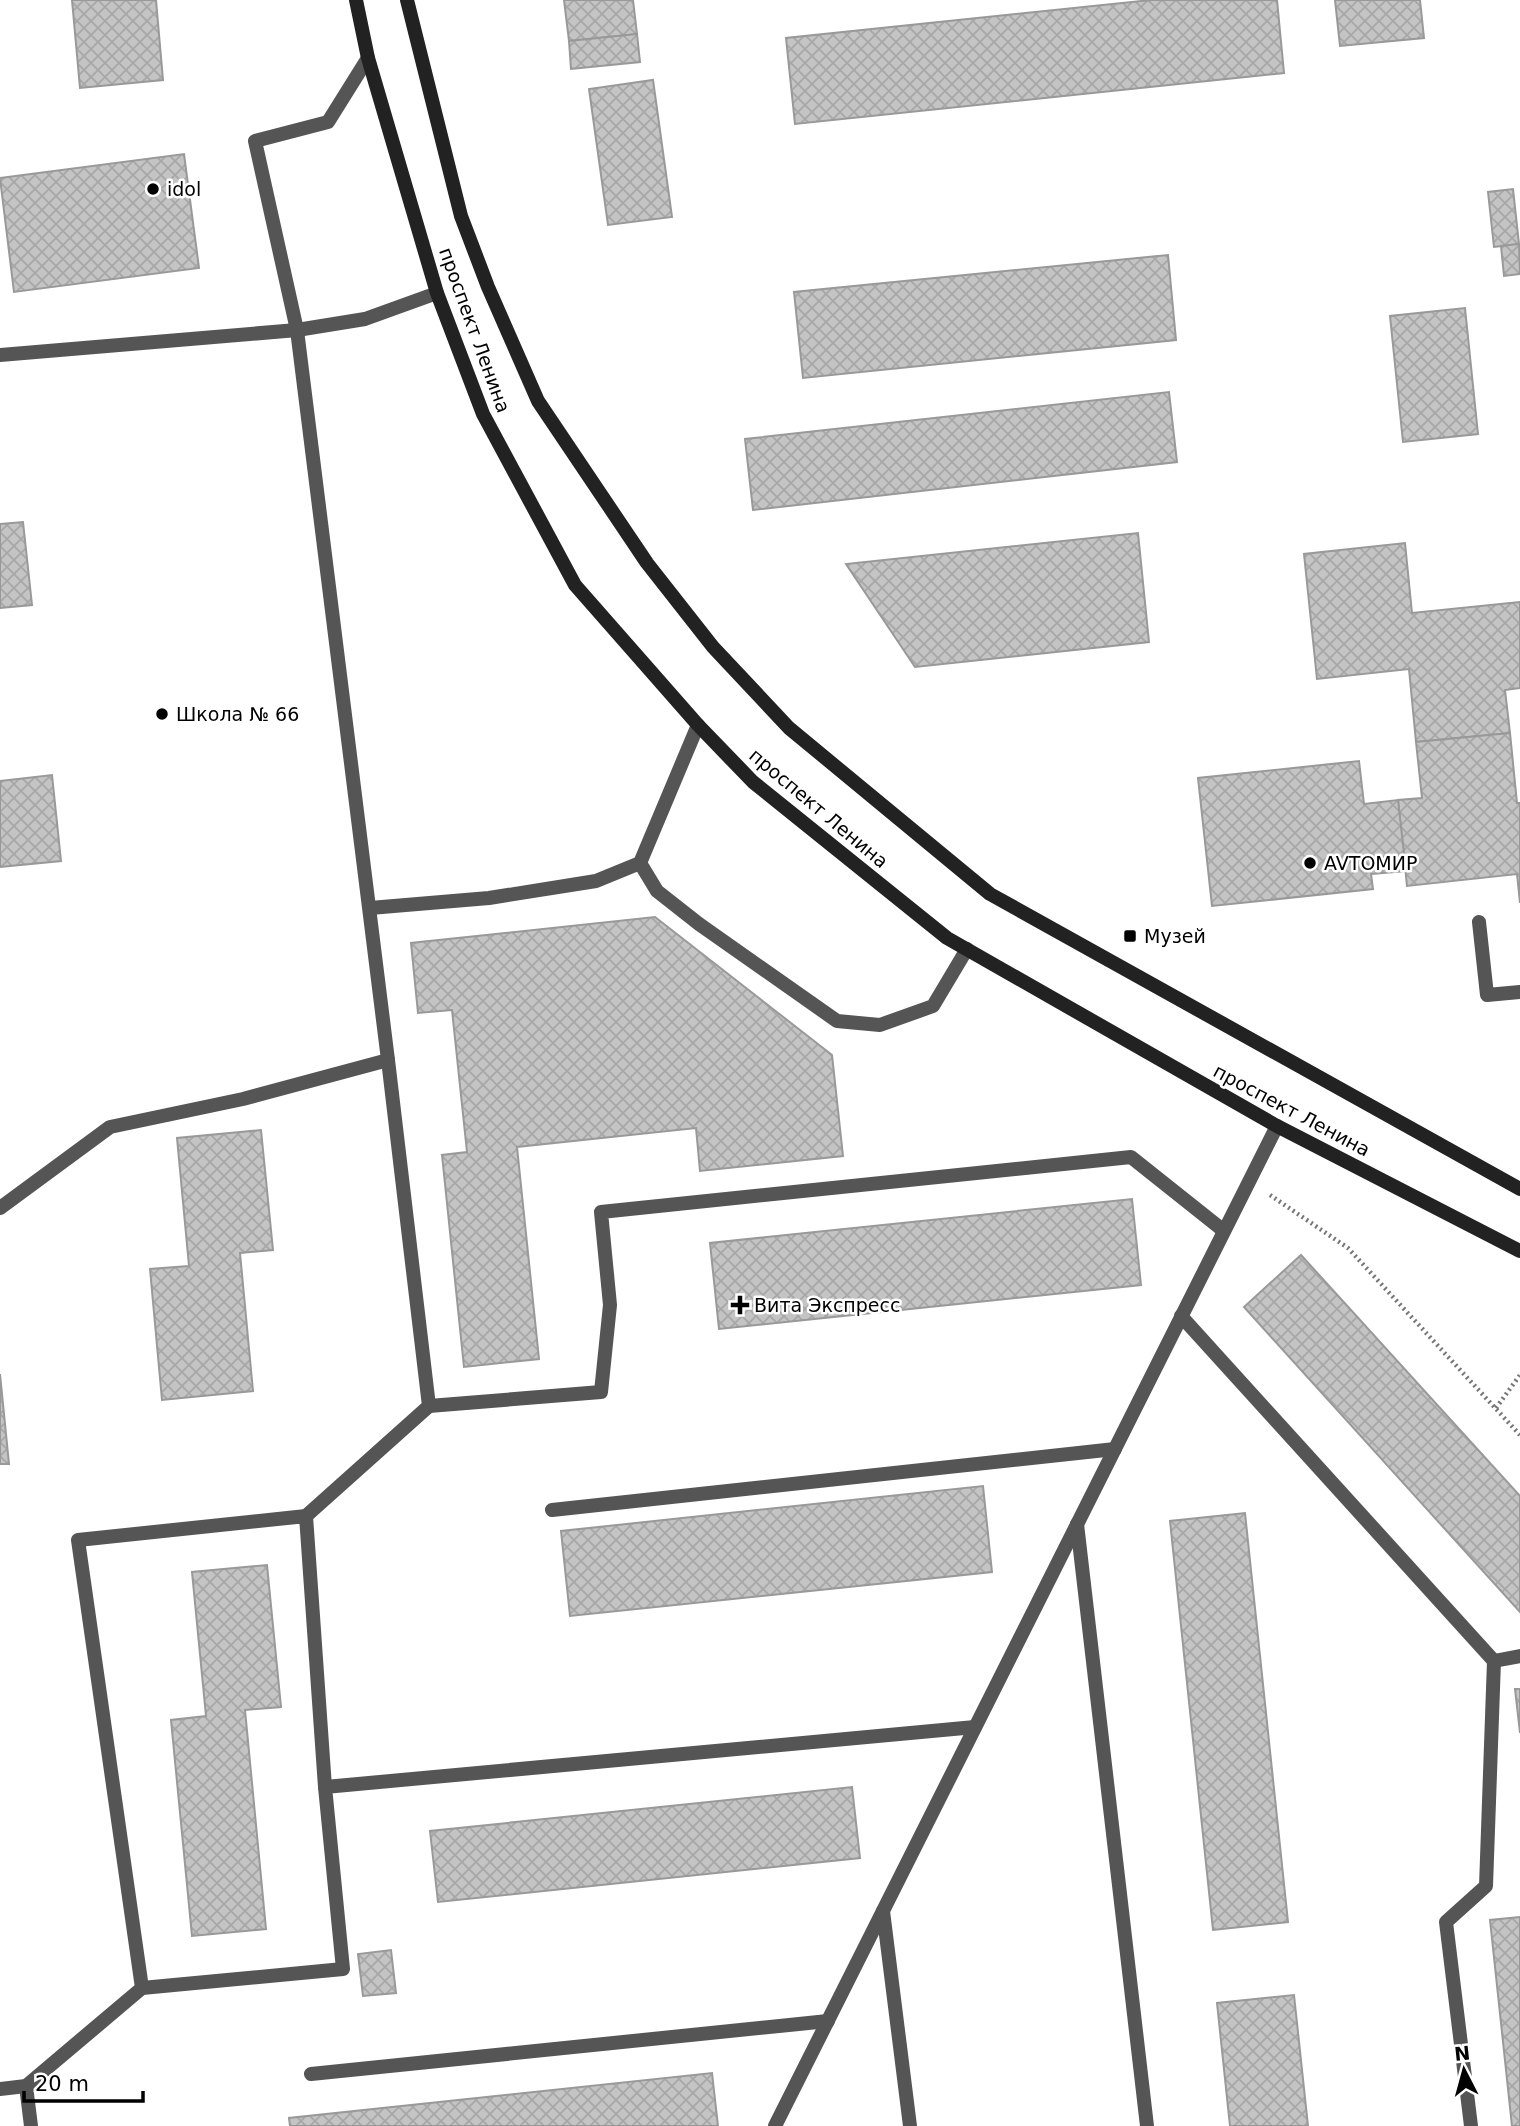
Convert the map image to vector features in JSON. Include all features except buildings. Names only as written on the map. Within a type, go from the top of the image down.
[{"type":"main road","name":"проспект Ленина","points":[[356,0],[368,58],[437,293],[483,414],[575,585],[698,725],[753,782],[947,938],[1277,1126],[1520,1251]]},
{"type":"main road","name":"проспект Ленина","points":[[407,0],[461,216],[488,287],[538,401],[647,563],[713,647],[789,729],[990,894],[1520,1189]]},
{"type":"lane","points":[[368,58],[328,122],[255,141],[297,330],[429,1406]]},
{"type":"lane","points":[[0,355],[297,330],[365,319],[437,293]]},
{"type":"lane","points":[[370,908],[489,898],[596,881],[640,863],[698,725]]},
{"type":"lane","points":[[640,863],[657,891],[837,1021],[880,1025],[933,1006],[967,949]]},
{"type":"lane","points":[[1479,922],[1487,995],[1520,992]]},
{"type":"lane","points":[[0,1208],[110,1128],[243,1099],[388,1060]]},
{"type":"lane","points":[[775,2126],[1277,1126]]},
{"type":"lane","points":[[142,1988],[79,1539],[306,1516],[429,1406],[601,1392],[610,1305],[601,1212],[1131,1157],[1224,1231]]},
{"type":"lane","points":[[1181,1316],[1494,1661],[1486,1886],[1446,1922],[1471,2126]]},
{"type":"lane","points":[[552,1510],[1115,1449]]},
{"type":"lane","points":[[0,2089],[26,2086],[142,1988],[343,1969],[325,1787],[306,1516]]},
{"type":"lane","points":[[1077,1524],[1147,2126]]},
{"type":"lane","points":[[1494,1661],[1520,1656]]},
{"type":"lane","points":[[325,1787],[975,1727]]},
{"type":"lane","points":[[883,1910],[909,2126]]},
{"type":"lane","points":[[311,2074],[828,2021]]},
{"type":"lane","points":[[26,2086],[31,2126]]},
{"type":"path","points":[[1249,1181],[1348,1248],[1520,1435]]},
{"type":"path","points":[[1496,1409],[1520,1375]]},
{"type":"place","name":"idol","points":[[153,189]]},
{"type":"place","name":"Школа № 66","points":[[162,714]]},
{"type":"place","name":"AVTOМИР","points":[[1310,863]]},
{"type":"place","name":"Музей","points":[[1130,936]]},
{"type":"place","name":"Вита Экспресс","points":[[740,1305]]}]
